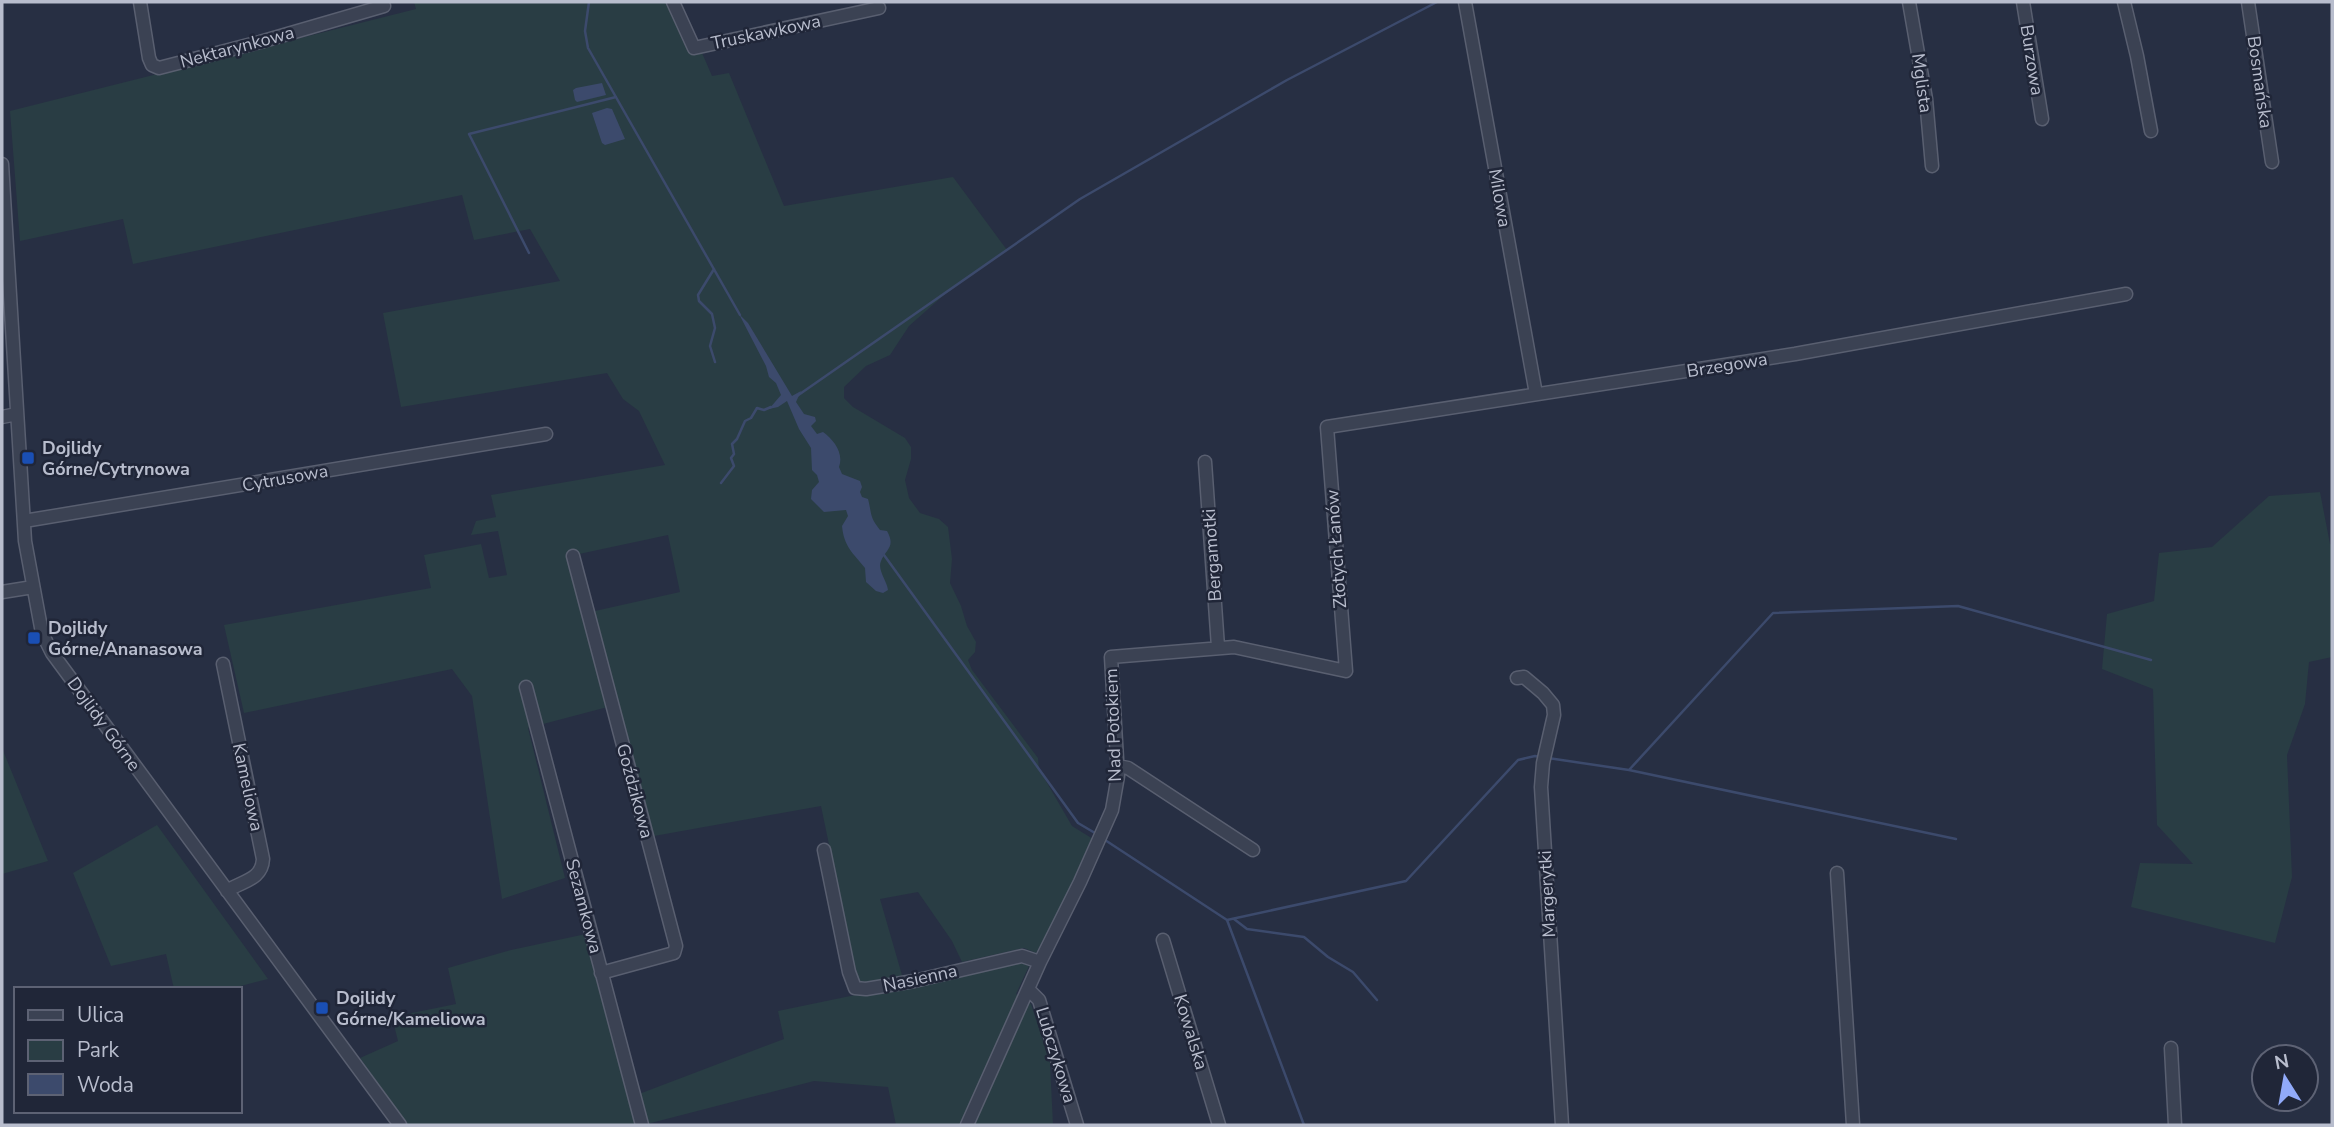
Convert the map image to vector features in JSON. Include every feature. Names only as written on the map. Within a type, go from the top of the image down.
[{"type":"street","name":"Nektarynkowa","points":[[140,2],[149,58],[152,65],[159,68],[384,6]]},
{"type":"street","name":"Truskawkowa","points":[[673,2],[694,48],[878,8]]},
{"type":"street","name":"Milowa","points":[[1465,2],[1536,394]]},
{"type":"street","name":"Mglista","points":[[1909,2],[1926,99],[1932,166]]},
{"type":"street","name":"Burzowa","points":[[2023,2],[2042,119]]},
{"type":"street","points":[[2124,2],[2151,131]]},
{"type":"street","name":"Bosmańska","points":[[2248,2],[2272,162]]},
{"type":"street","name":"Dojlidy Górne","points":[[2,164],[24,521],[42,634],[51,653],[400,1125]]},
{"type":"street","name":"Brzegowa","points":[[1327,426],[1794,354],[2126,295]]},
{"type":"street","points":[[2,417],[17,414]]},
{"type":"street","name":"Złotych Łanów","points":[[1327,426],[1346,671]]},
{"type":"street","name":"Cytrusowa","points":[[24,521],[547,434]]},
{"type":"street","name":"Bergamotki","points":[[1205,462],[1218,648]]},
{"type":"street","name":"Goździkowa","points":[[573,556],[676,946],[674,953],[601,973]]},
{"type":"street","points":[[2,592],[33,587]]},
{"type":"street","name":"Nad Potokiem","points":[[967,1125],[1112,810],[1118,766],[1111,657],[1234,647],[1346,671]]},
{"type":"street","name":"Kameliowa","points":[[223,664],[263,859],[262,869],[257,876],[227,891]]},
{"type":"street","name":"Margerytki","points":[[1520,677],[1553,705],[1554,715],[1543,763],[1541,787],[1562,1125]]},
{"type":"street","name":"Sezamkowa","points":[[526,687],[642,1125]]},
{"type":"street","points":[[1118,766],[1128,768],[1253,850]]},
{"type":"street","name":"Nasienna","points":[[824,850],[849,972],[855,988],[866,989],[902,983],[1022,956],[1040,962]]},
{"type":"street","points":[[1837,873],[1853,1125]]},
{"type":"street","name":"Kowalska","points":[[1163,940],[1219,1125]]},
{"type":"street","name":"Lubczykowa","points":[[1028,989],[1039,1000],[1077,1125]]},
{"type":"street","points":[[2171,1048],[2175,1125]]},
{"type":"green space","points":[[414,2],[680,2],[712,76],[729,73],[784,206],[953,177],[1007,250],[944,295],[909,326],[890,355],[866,366],[844,387],[844,398],[853,407],[905,438],[911,447],[911,459],[905,480],[909,498],[920,513],[939,519],[948,527],[952,559],[950,583],[976,642],[975,652],[968,660],[972,670],[1038,758],[1039,769],[1072,826],[1093,839],[1069,893],[1036,953],[1024,948],[962,962],[952,941],[918,892],[880,899],[906,989],[1021,963],[1029,966],[1016,994],[1031,1004],[1050,1063],[1053,1125],[896,1125],[888,1087],[814,1081],[647,1124],[639,1094],[784,1039],[778,1011],[860,994],[821,806],[654,836],[619,704],[528,728],[565,878],[502,899],[472,696],[452,669],[244,713],[224,625],[431,588],[424,555],[481,544],[489,578],[507,575],[498,531],[471,535],[476,521],[496,517],[491,495],[665,465],[639,411],[623,399],[607,373],[401,407],[383,313],[560,281],[530,229],[474,240],[462,195],[133,264],[123,219],[20,241],[10,111],[416,9]],"holes":[[[668,535],[680,592],[595,611],[579,554]]]},
{"type":"green space","points":[[2320,492],[2332,545],[2332,657],[2309,662],[2305,704],[2287,755],[2292,877],[2275,943],[2131,907],[2140,863],[2193,864],[2157,825],[2153,689],[2102,669],[2107,614],[2154,601],[2159,553],[2212,547],[2269,496]]},
{"type":"green space","points":[[2,748],[48,861],[2,874]]},
{"type":"green space","points":[[157,825],[268,979],[237,987],[174,987],[166,954],[111,966],[73,873]]},
{"type":"green space","points":[[586,934],[636,1125],[407,1125],[360,1058],[398,1041],[392,1017],[456,1004],[448,968],[511,950]]},
{"type":"water","points":[[602,83],[606,95],[577,102],[575,100],[573,90],[576,88]]},
{"type":"water","points":[[612,109],[625,139],[605,145],[592,113]]},
{"type":"water","points":[[739,314],[748,323],[792,396],[801,391],[796,402],[804,414],[815,417],[816,421],[811,426],[817,434],[823,432],[834,443],[839,452],[842,474],[860,481],[860,492],[862,497],[868,499],[874,521],[880,530],[887,531],[890,536],[889,548],[880,564],[888,590],[883,593],[876,591],[866,582],[865,568],[847,545],[842,526],[848,516],[846,510],[824,512],[811,499],[812,490],[819,482],[812,470],[811,448],[787,401],[769,409],[781,395],[776,383],[769,377]]},
{"type":"waterway","points":[[589,2],[585,31],[588,48],[740,315]]},
{"type":"waterway","points":[[797,396],[1080,199],[1287,80],[1437,2]]},
{"type":"waterway","points":[[529,253],[469,134],[616,97]]},
{"type":"waterway","points":[[714,269],[698,295],[699,301],[712,314],[715,328],[710,346],[715,362]]},
{"type":"waterway","points":[[721,483],[734,466],[731,458],[734,454],[732,444],[745,421],[751,418],[757,408],[764,410],[771,407]]},
{"type":"waterway","points":[[884,555],[1078,823],[1095,833]]},
{"type":"waterway","points":[[1629,770],[1773,613],[1958,606],[2151,660]]},
{"type":"waterway","points":[[1227,920],[1406,881],[1518,760],[1541,757]]},
{"type":"waterway","points":[[1548,758],[1629,770],[1956,839]]},
{"type":"waterway","points":[[1105,840],[1227,920],[1304,1125]]},
{"type":"waterway","points":[[1234,919],[1247,929],[1304,937],[1328,957],[1353,972],[1377,1000]]},
{"type":"place","name":"Dojlidy Górne/Cytrynowa","points":[[28,458]]},
{"type":"place","name":"Dojlidy Górne/Ananasowa","points":[[34,638]]},
{"type":"place","name":"Dojlidy Górne/Kameliowa","points":[[322,1008]]}]
